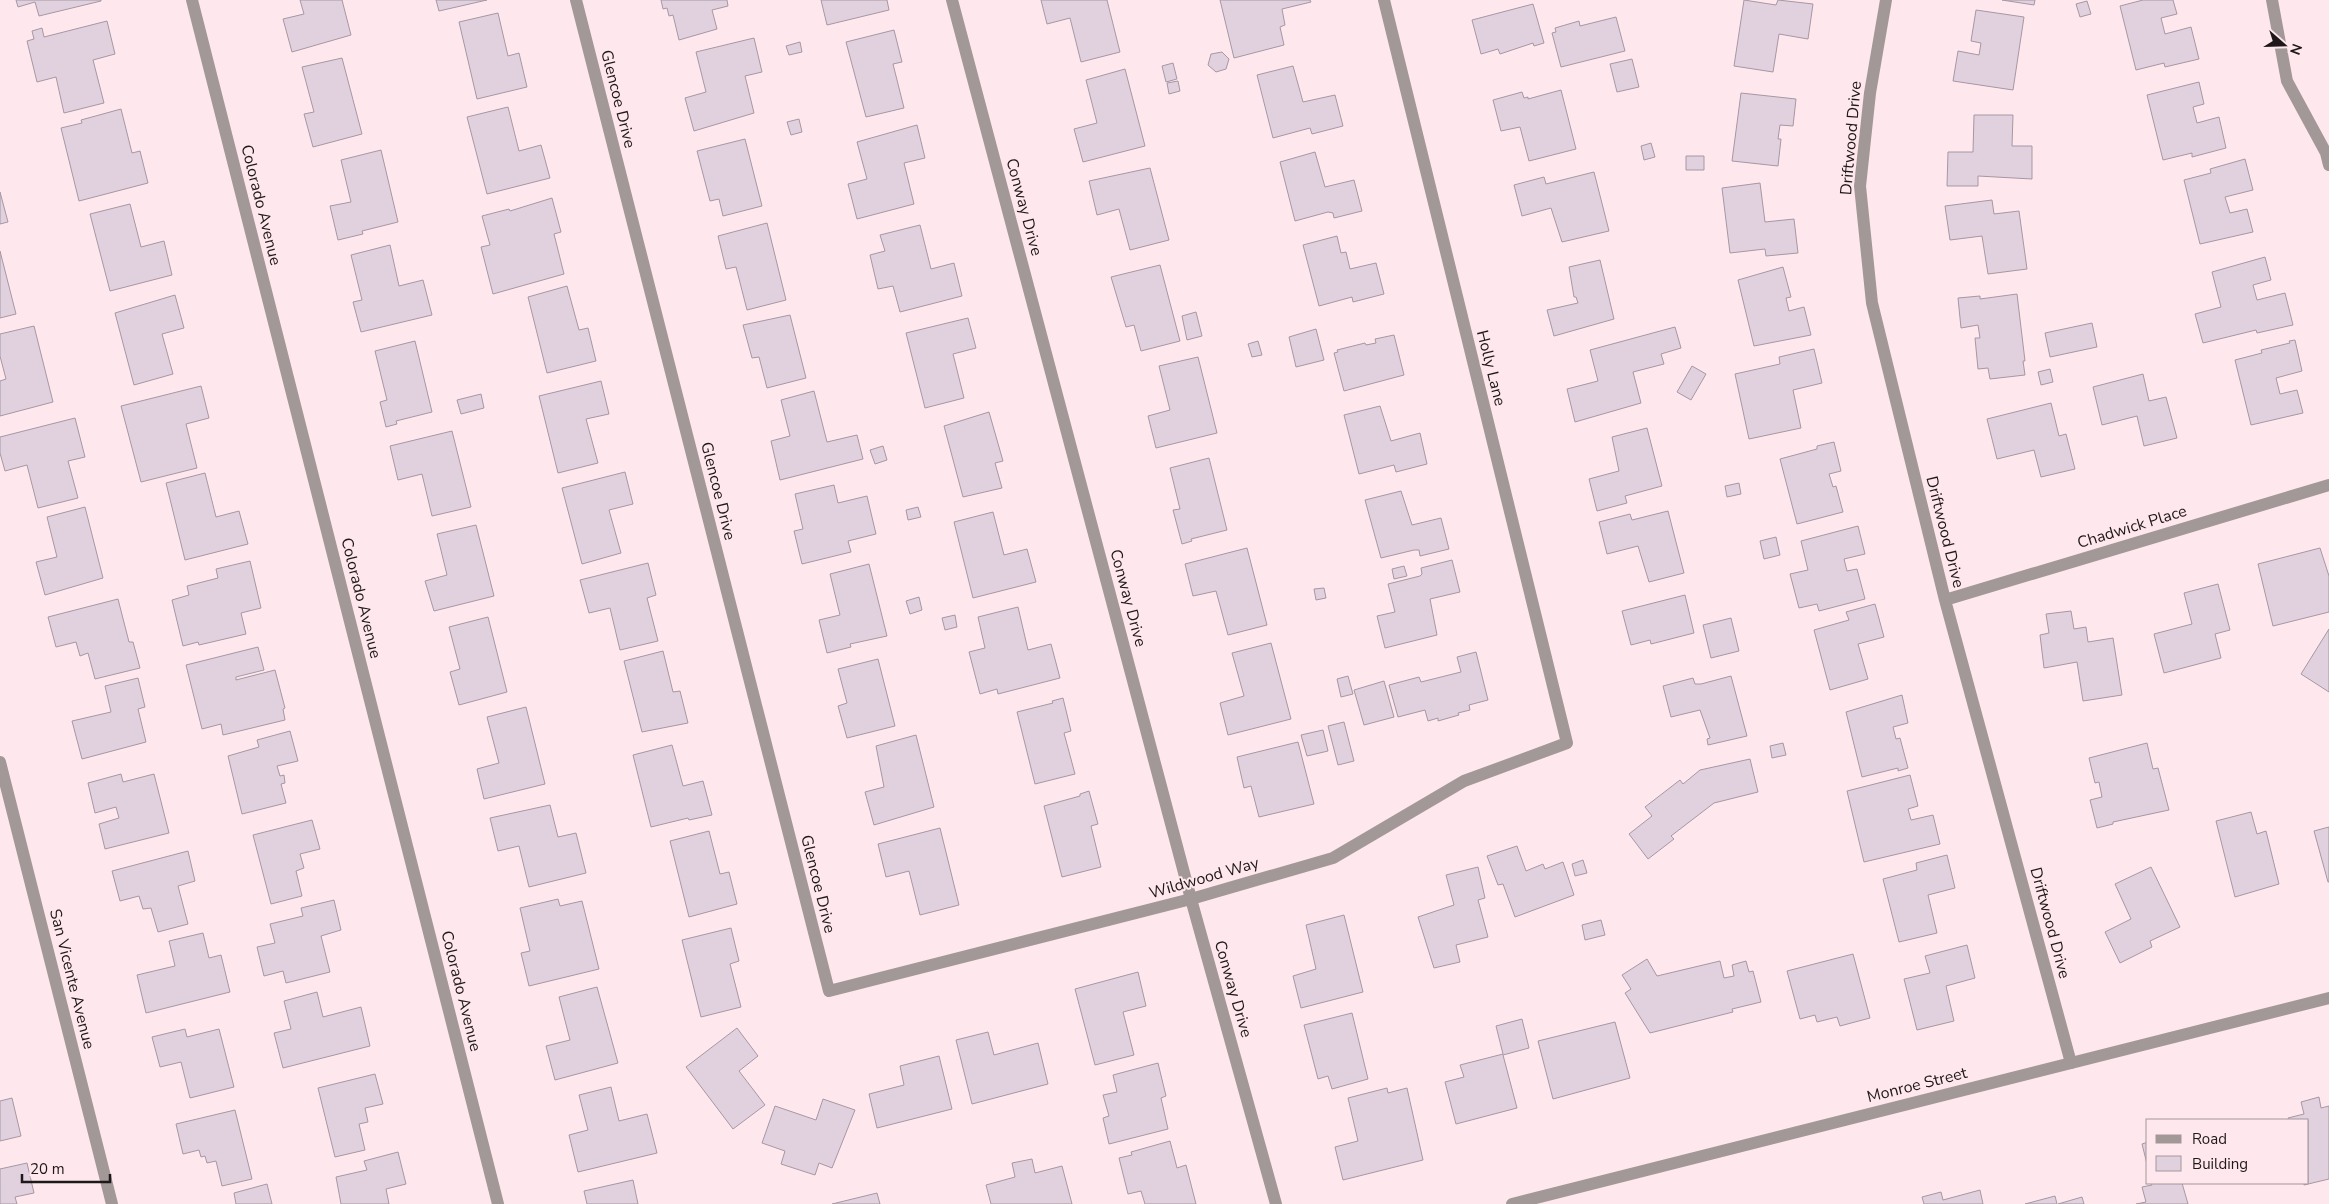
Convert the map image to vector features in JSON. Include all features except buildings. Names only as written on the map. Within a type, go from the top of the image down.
[{"type":"street","name":"Colorado Avenue","points":[[192,0],[498,1204]]},
{"type":"street","name":"Glencoe Drive","points":[[576,0],[829,991]]},
{"type":"street","name":"Conway Drive","points":[[952,0],[1191,899],[1276,1204]]},
{"type":"street","name":"Holly Lane","points":[[1384,0],[1567,743]]},
{"type":"street","name":"Driftwood Drive","points":[[1886,0],[1870,93],[1860,186],[1872,303],[1945,600],[2072,1063]]},
{"type":"street","points":[[2272,0],[2286,81],[2326,153],[2329,165]]},
{"type":"street","name":"Chadwick Place","points":[[1945,600],[2329,485]]},
{"type":"street","name":"Wildwood Way","points":[[829,991],[1191,899],[1333,858],[1464,782],[1567,743]]},
{"type":"street","name":"San Vicente Avenue","points":[[0,762],[112,1204]]},
{"type":"street","name":"Monroe Street","points":[[1512,1204],[2329,998]]}]
